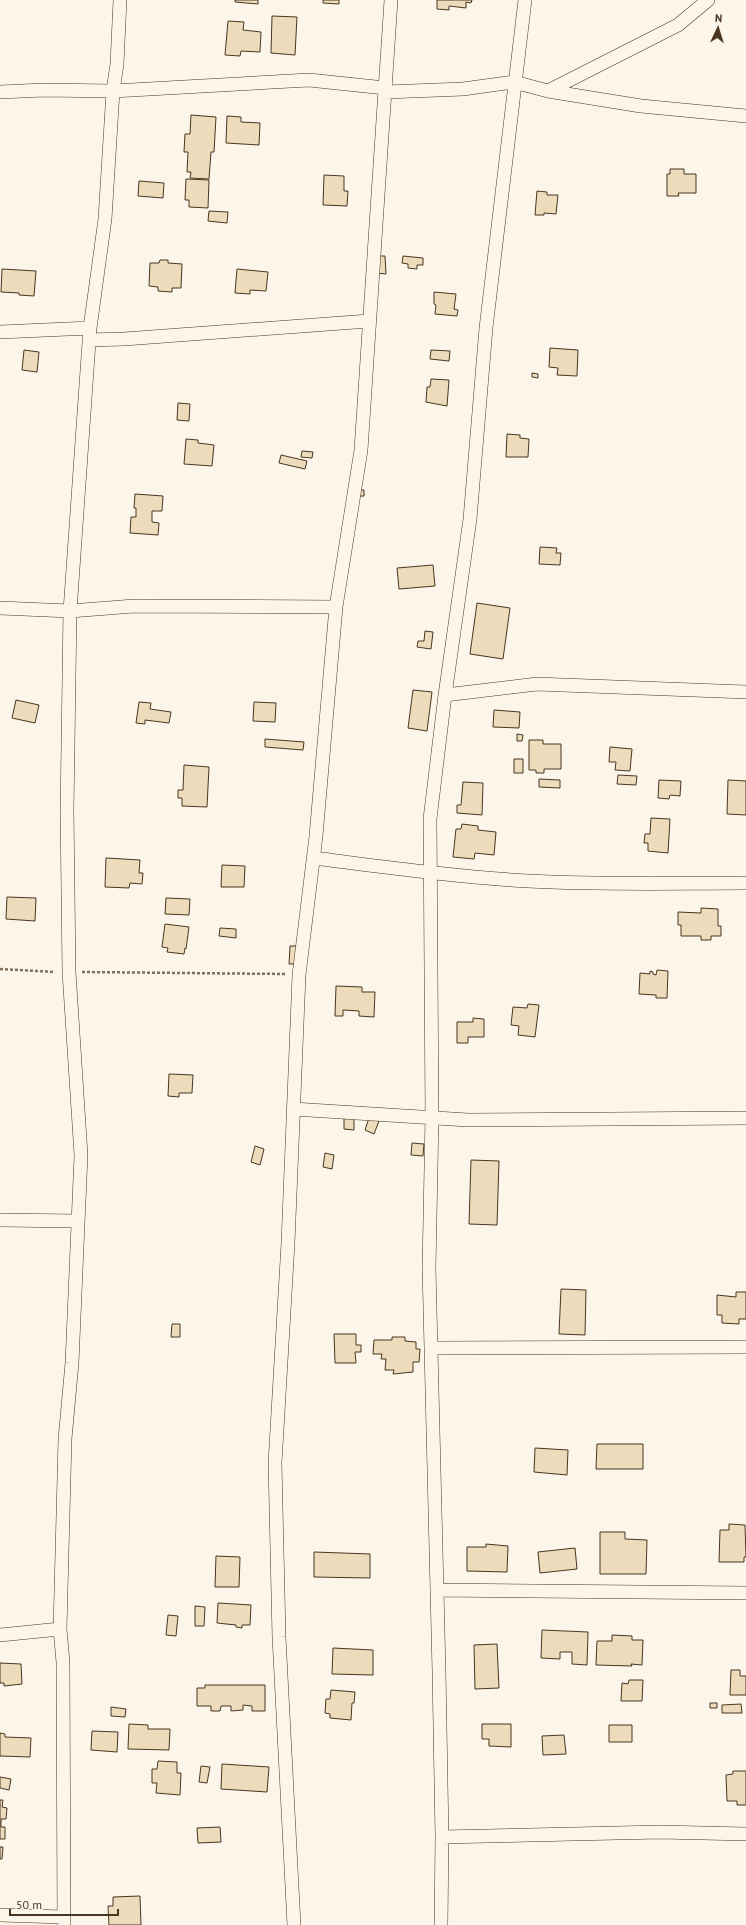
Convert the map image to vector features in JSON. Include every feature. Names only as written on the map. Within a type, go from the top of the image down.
[{"type":"street","points":[[0,1915],[64,1921],[63,1662],[60,1629],[64,1439],[72,1363],[81,1155],[69,972],[67,811],[70,611],[90,334],[106,219],[120,0]]},
{"type":"street","points":[[294,1925],[279,1637],[275,1463],[287,1251],[299,975],[314,858],[336,607],[361,450],[391,0]]},
{"type":"street","points":[[441,1925],[442,1837],[438,1590],[429,1268],[432,1117],[430,819],[445,695],[470,519],[486,328],[514,82],[525,0]]},
{"type":"street","points":[[548,91],[678,25],[708,0]]},
{"type":"street","points":[[0,92],[44,90],[113,91],[309,80],[386,90],[463,89],[514,82],[548,91],[641,106],[746,116]]},
{"type":"street","points":[[0,332],[90,334],[124,339],[369,321]]},
{"type":"street","points":[[0,608],[70,611],[134,606],[336,607]]},
{"type":"street","points":[[445,695],[537,684],[746,692]]},
{"type":"street","points":[[314,858],[430,872],[527,881],[746,883]]},
{"type":"street","points":[[293,1109],[468,1120],[746,1118]]},
{"type":"street","points":[[0,1220],[78,1221]]},
{"type":"street","points":[[431,1348],[746,1347]]},
{"type":"street","points":[[438,1590],[746,1593]]},
{"type":"street","points":[[0,1635],[60,1629]]},
{"type":"street","points":[[442,1837],[660,1832],[746,1834]]},
{"type":"path","points":[[0,969],[69,972],[299,975]]},
{"type":"building","points":[[235,0],[258,0],[258,4],[235,2]]},
{"type":"building","points":[[323,0],[339,0],[339,4],[323,3]]},
{"type":"building","points":[[437,0],[472,0],[471,3],[466,2],[466,8],[449,6],[449,10],[437,9]]},
{"type":"building","points":[[272,16],[297,17],[295,55],[271,53]]},
{"type":"building","points":[[228,21],[244,22],[243,30],[261,32],[260,52],[241,51],[240,56],[225,55]]},
{"type":"building","points":[[191,115],[216,117],[214,152],[211,152],[209,179],[190,178],[191,172],[187,172],[188,152],[184,152],[185,134],[190,134]]},
{"type":"building","points":[[227,116],[241,117],[241,122],[260,123],[259,145],[226,143]]},
{"type":"building","points":[[670,169],[684,169],[684,174],[696,174],[696,193],[678,193],[679,196],[667,196],[667,174],[670,174]]},
{"type":"building","points":[[324,175],[344,176],[344,191],[348,191],[347,206],[323,205]]},
{"type":"building","points":[[186,179],[209,180],[208,208],[189,207],[189,200],[185,200]]},
{"type":"building","points":[[139,181],[164,183],[163,198],[138,196]]},
{"type":"building","points":[[537,191],[547,192],[547,195],[558,195],[556,214],[544,213],[544,215],[535,215]]},
{"type":"building","points":[[209,211],[228,212],[227,223],[208,221]]},
{"type":"building","points":[[377,256],[385,256],[386,274],[376,273]]},
{"type":"building","points":[[403,256],[423,258],[423,265],[417,265],[417,269],[408,268],[408,264],[402,263]]},
{"type":"building","points":[[160,260],[168,260],[168,263],[182,264],[181,288],[172,288],[172,292],[158,291],[158,287],[149,286],[150,263],[159,263]]},
{"type":"building","points":[[2,269],[36,271],[34,296],[1,292]]},
{"type":"building","points":[[237,269],[268,272],[266,291],[250,290],[250,294],[235,293]]},
{"type":"building","points":[[434,292],[456,294],[454,309],[458,310],[457,316],[435,314],[436,305],[434,304]]},
{"type":"building","points":[[550,348],[578,350],[577,376],[557,375],[558,368],[549,367]]},
{"type":"building","points":[[24,350],[39,352],[37,372],[22,370]]},
{"type":"building","points":[[431,350],[450,351],[449,361],[430,359]]},
{"type":"building","points":[[532,373],[538,374],[538,378],[532,377]]},
{"type":"building","points":[[431,379],[449,380],[447,406],[426,402],[427,387],[430,387]]},
{"type":"building","points":[[178,403],[190,404],[189,421],[177,420]]},
{"type":"building","points":[[507,434],[520,435],[520,438],[529,439],[528,457],[506,457]]},
{"type":"building","points":[[186,439],[198,440],[198,443],[214,445],[212,466],[184,464]]},
{"type":"building","points":[[302,451],[313,452],[312,458],[301,457]]},
{"type":"building","points":[[281,455],[307,461],[305,469],[279,463]]},
{"type":"building","points":[[357,490],[364,490],[364,496],[357,496]]},
{"type":"building","points":[[135,494],[163,496],[162,511],[152,511],[152,522],[159,523],[158,535],[130,533],[131,517],[136,517],[136,508],[134,508]]},
{"type":"building","points":[[540,547],[557,548],[556,553],[561,553],[560,565],[539,564]]},
{"type":"building","points":[[433,565],[435,586],[399,589],[397,568]]},
{"type":"building","points":[[477,603],[510,608],[503,659],[470,654]]},
{"type":"building","points":[[425,631],[433,632],[431,649],[417,647],[418,641],[424,641]]},
{"type":"building","points":[[413,690],[432,692],[427,731],[408,728]]},
{"type":"building","points":[[16,700],[39,705],[35,723],[12,718]]},
{"type":"building","points":[[139,702],[151,703],[150,709],[171,712],[169,723],[145,720],[145,724],[136,723]]},
{"type":"building","points":[[254,702],[276,703],[275,722],[253,721]]},
{"type":"building","points":[[494,710],[520,712],[519,728],[493,727]]},
{"type":"building","points":[[517,734],[523,735],[522,741],[517,741]]},
{"type":"building","points":[[265,739],[304,742],[303,750],[265,747]]},
{"type":"building","points":[[529,740],[543,740],[543,744],[561,744],[561,769],[544,769],[544,773],[536,773],[536,770],[529,770]]},
{"type":"building","points":[[610,747],[632,749],[630,771],[615,770],[616,762],[609,762]]},
{"type":"building","points":[[514,759],[523,759],[523,773],[514,773]]},
{"type":"building","points":[[184,765],[209,767],[207,807],[182,806],[182,798],[178,798],[178,790],[183,790]]},
{"type":"building","points":[[618,775],[637,776],[636,785],[617,784]]},
{"type":"building","points":[[539,779],[560,780],[560,788],[539,787]]},
{"type":"building","points":[[659,780],[681,781],[680,796],[670,795],[669,799],[658,798]]},
{"type":"building","points":[[728,780],[746,781],[746,815],[727,814]]},
{"type":"building","points":[[463,782],[483,783],[482,815],[457,813],[457,805],[461,805]]},
{"type":"building","points":[[651,818],[670,819],[668,853],[648,851],[648,843],[644,843],[645,834],[650,834]]},
{"type":"building","points":[[462,824],[478,826],[478,830],[496,832],[494,855],[475,853],[474,859],[453,857],[456,829],[461,829]]},
{"type":"building","points":[[106,858],[140,860],[139,873],[143,873],[142,884],[130,883],[129,888],[105,887]]},
{"type":"building","points":[[222,865],[245,866],[244,887],[221,887]]},
{"type":"building","points":[[7,897],[36,898],[35,921],[6,919]]},
{"type":"building","points":[[166,898],[190,899],[189,915],[165,914]]},
{"type":"building","points":[[701,908],[718,909],[718,926],[721,926],[721,936],[711,936],[711,940],[701,940],[701,936],[681,936],[681,925],[678,925],[678,912],[701,913]]},
{"type":"building","points":[[165,924],[189,927],[184,954],[167,952],[168,948],[162,947]]},
{"type":"building","points":[[220,928],[236,929],[236,938],[219,936]]},
{"type":"building","points":[[290,946],[300,946],[299,964],[289,964]]},
{"type":"building","points":[[657,970],[668,971],[667,998],[656,998],[656,995],[639,994],[640,973],[650,974],[650,971],[656,975]]},
{"type":"building","points":[[336,986],[362,987],[362,992],[375,992],[374,1017],[359,1016],[359,1011],[343,1010],[343,1016],[335,1016]]},
{"type":"building","points":[[528,1004],[539,1005],[535,1037],[518,1035],[519,1026],[511,1025],[513,1007],[527,1008]]},
{"type":"building","points":[[473,1018],[484,1019],[484,1037],[468,1037],[468,1043],[457,1043],[457,1022],[473,1022]]},
{"type":"building","points":[[169,1074],[193,1075],[192,1093],[179,1093],[179,1097],[168,1096]]},
{"type":"building","points":[[344,1115],[354,1115],[354,1130],[344,1129]]},
{"type":"building","points":[[369,1118],[379,1121],[374,1134],[365,1130]]},
{"type":"building","points":[[412,1143],[424,1144],[423,1156],[411,1155]]},
{"type":"building","points":[[255,1146],[264,1149],[260,1165],[251,1162]]},
{"type":"building","points":[[325,1153],[334,1155],[332,1169],[323,1167]]},
{"type":"building","points":[[471,1160],[499,1161],[497,1225],[469,1224]]},
{"type":"building","points":[[561,1289],[586,1290],[585,1335],[559,1334]]},
{"type":"building","points":[[736,1292],[746,1292],[746,1319],[739,1319],[739,1324],[722,1323],[722,1315],[717,1315],[717,1295],[736,1297]]},
{"type":"building","points":[[172,1324],[180,1324],[180,1337],[171,1337]]},
{"type":"building","points":[[334,1334],[356,1334],[356,1345],[361,1345],[361,1352],[355,1352],[356,1363],[335,1363]]},
{"type":"building","points":[[392,1337],[405,1337],[405,1341],[416,1342],[416,1349],[420,1349],[419,1362],[413,1362],[413,1372],[393,1374],[394,1370],[385,1370],[386,1359],[381,1359],[382,1354],[373,1354],[374,1340],[392,1340]]},
{"type":"building","points":[[597,1444],[643,1444],[643,1469],[596,1469]]},
{"type":"building","points":[[535,1448],[568,1450],[567,1475],[534,1472]]},
{"type":"building","points":[[729,1524],[745,1525],[746,1557],[744,1557],[744,1562],[719,1562],[720,1530],[729,1530]]},
{"type":"building","points":[[600,1532],[625,1532],[625,1539],[647,1540],[646,1574],[600,1574]]},
{"type":"building","points":[[486,1544],[508,1546],[507,1572],[467,1571],[467,1547],[486,1547]]},
{"type":"building","points":[[575,1548],[577,1569],[540,1573],[538,1552]]},
{"type":"building","points":[[314,1552],[370,1554],[370,1578],[314,1577]]},
{"type":"building","points":[[216,1556],[240,1557],[239,1587],[215,1587]]},
{"type":"building","points":[[218,1603],[251,1605],[250,1625],[242,1625],[242,1628],[236,1627],[236,1625],[217,1623]]},
{"type":"building","points":[[195,1606],[205,1607],[204,1626],[195,1626]]},
{"type":"building","points":[[168,1615],[178,1616],[176,1636],[166,1635]]},
{"type":"building","points":[[542,1630],[588,1632],[587,1665],[572,1664],[572,1652],[560,1652],[560,1659],[541,1658]]},
{"type":"building","points":[[612,1635],[632,1636],[632,1640],[643,1640],[642,1665],[596,1665],[597,1641],[612,1641]]},
{"type":"building","points":[[497,1644],[499,1688],[475,1689],[474,1645]]},
{"type":"building","points":[[333,1648],[373,1650],[373,1675],[332,1674]]},
{"type":"building","points":[[0,1663],[21,1664],[22,1684],[4,1686],[4,1683],[0,1683]]},
{"type":"building","points":[[731,1670],[740,1670],[740,1676],[746,1676],[746,1695],[730,1695]]},
{"type":"building","points":[[629,1680],[643,1680],[642,1701],[621,1701],[622,1683],[628,1684]]},
{"type":"building","points":[[205,1685],[265,1685],[265,1711],[252,1711],[252,1706],[243,1705],[243,1710],[231,1711],[231,1706],[221,1706],[220,1711],[211,1711],[211,1706],[197,1706],[197,1688],[205,1688]]},
{"type":"building","points":[[331,1690],[355,1692],[354,1703],[352,1703],[351,1720],[330,1718],[330,1714],[325,1713],[326,1699],[330,1699]]},
{"type":"building","points":[[710,1703],[717,1703],[717,1708],[710,1708]]},
{"type":"building","points":[[741,1704],[742,1713],[722,1713],[722,1705]]},
{"type":"building","points":[[111,1707],[126,1709],[125,1717],[111,1716]]},
{"type":"building","points":[[129,1724],[148,1725],[148,1729],[170,1729],[169,1750],[128,1749]]},
{"type":"building","points":[[482,1724],[511,1724],[511,1747],[489,1746],[489,1739],[482,1739]]},
{"type":"building","points":[[609,1725],[632,1725],[632,1742],[609,1742]]},
{"type":"building","points":[[92,1731],[118,1732],[117,1752],[91,1750]]},
{"type":"building","points":[[0,1733],[5,1734],[5,1737],[31,1738],[30,1757],[0,1756]]},
{"type":"building","points":[[564,1735],[566,1754],[543,1755],[542,1736]]},
{"type":"building","points":[[158,1761],[177,1762],[177,1773],[181,1773],[180,1795],[156,1793],[157,1783],[152,1783],[152,1769],[157,1769]]},
{"type":"building","points":[[222,1764],[269,1767],[267,1792],[221,1789]]},
{"type":"building","points":[[201,1766],[210,1767],[207,1783],[199,1782]]},
{"type":"building","points":[[733,1771],[746,1771],[746,1805],[737,1805],[737,1801],[727,1801],[726,1775],[733,1774]]},
{"type":"building","points":[[0,1777],[11,1779],[9,1790],[0,1788]]},
{"type":"building","points":[[0,1800],[3,1800],[2,1807],[7,1808],[6,1819],[1,1819],[1,1827],[5,1827],[5,1839],[0,1839]]},
{"type":"building","points":[[220,1827],[221,1842],[198,1843],[197,1828]]},
{"type":"building","points":[[0,1847],[3,1847],[2,1859],[0,1859]]},
{"type":"building","points":[[140,1896],[141,1925],[109,1925],[108,1906],[113,1906],[113,1897]]}]
